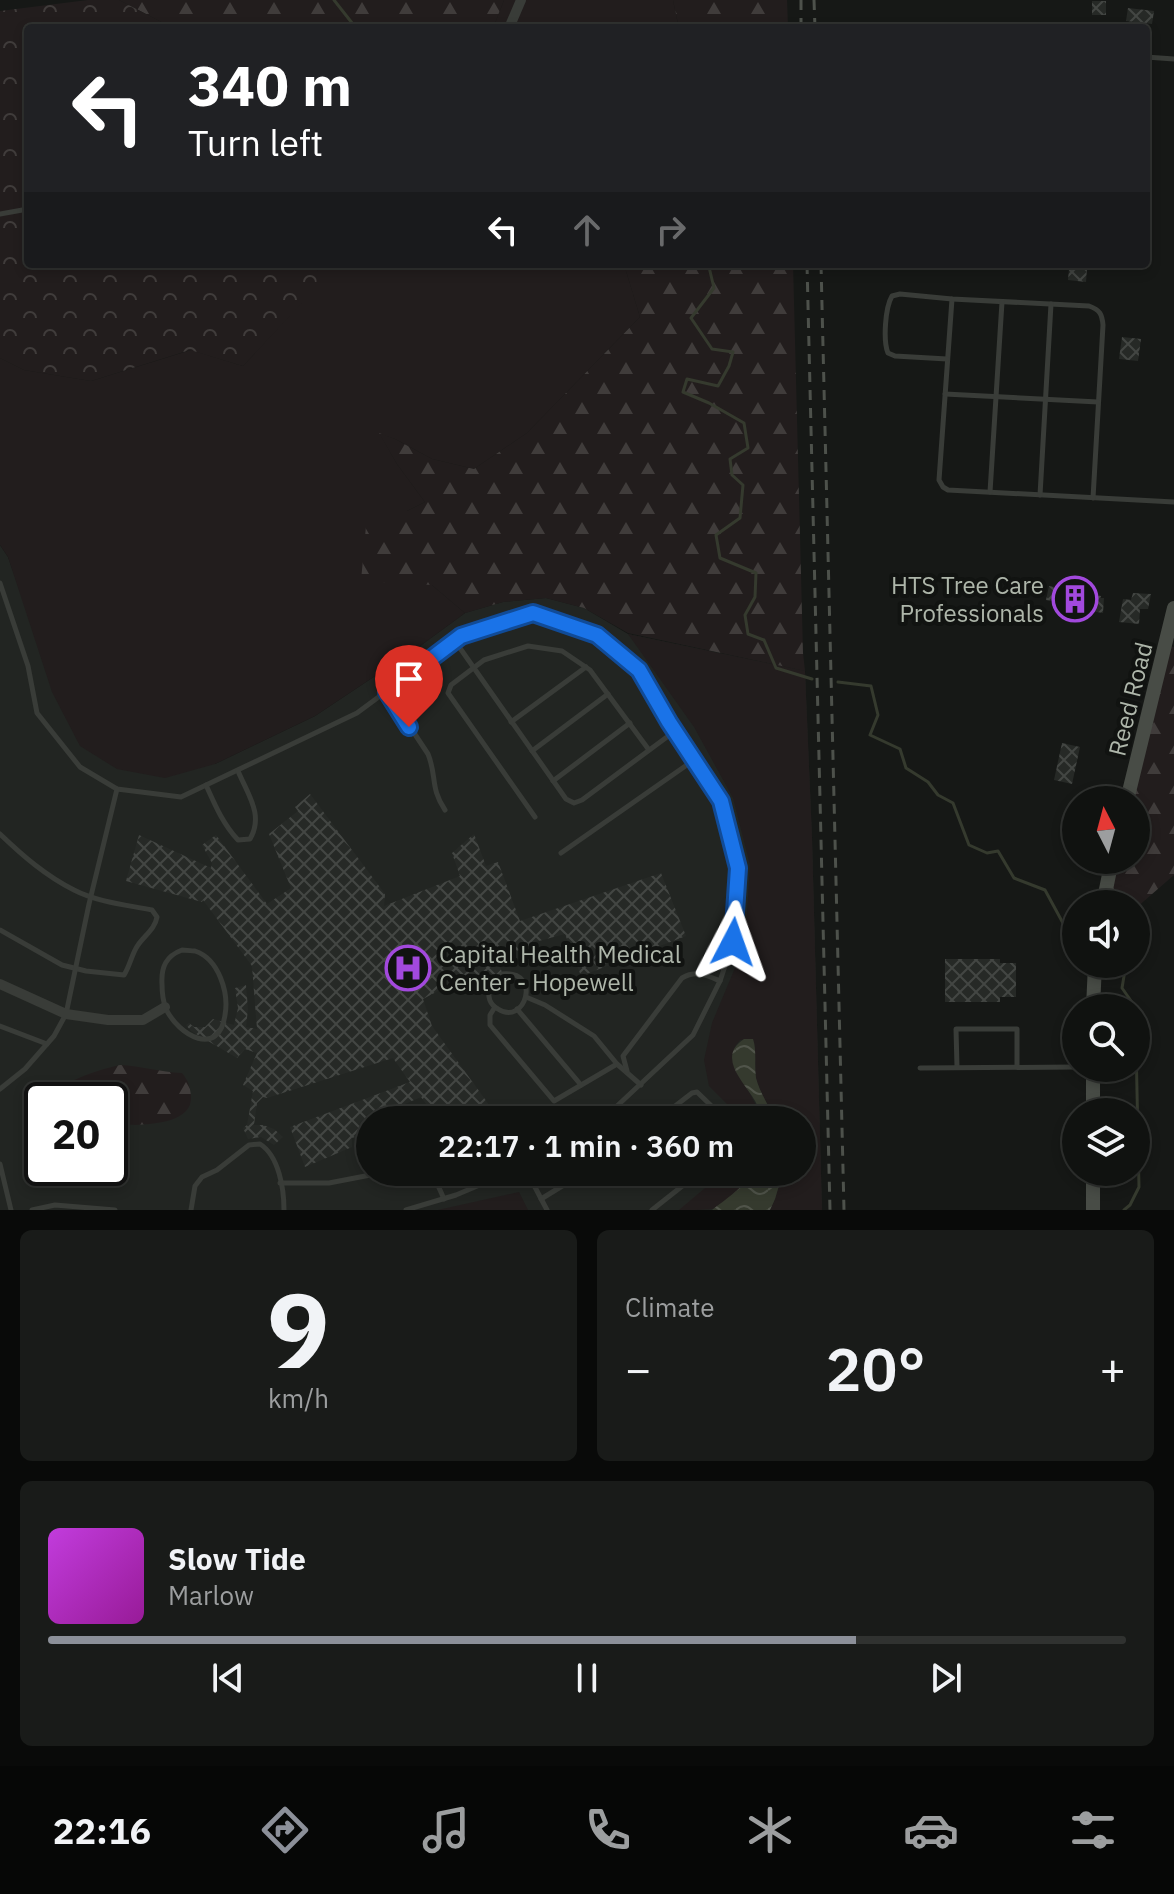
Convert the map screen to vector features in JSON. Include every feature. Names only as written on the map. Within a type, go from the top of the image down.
[{"type":"street","points":[[511,24],[521,0]]},
{"type":"street","name":"Reed Road","points":[[1130,786],[1174,608]]},
{"type":"street","points":[[0,984],[66,1014],[108,1020],[143,1020],[165,1007]]},
{"type":"lane","points":[[1150,57],[1174,59]]},
{"type":"lane","points":[[0,214],[24,210]]},
{"type":"lane","points":[[947,359],[888,353],[885,345],[888,303],[892,296],[900,294],[1097,309],[1102,315],[1103,325],[1093,498]]},
{"type":"lane","points":[[952,299],[939,480],[943,487],[990,493],[1174,502]]},
{"type":"lane","points":[[990,493],[1002,302]]},
{"type":"lane","points":[[1040,495],[1051,304]]},
{"type":"lane","points":[[945,394],[1098,402]]},
{"type":"lane","points":[[0,583],[28,666],[37,713],[80,767],[117,789],[181,797],[357,713],[461,636],[533,613],[597,635],[639,670],[721,801],[738,868],[733,942],[720,981],[693,1035],[618,1106]]},
{"type":"lane","points":[[455,641],[566,799],[574,803],[675,731]]},
{"type":"lane","points":[[535,817],[448,693],[451,685],[484,660],[528,646],[562,651],[590,670],[649,750]]},
{"type":"lane","points":[[511,722],[586,667]]},
{"type":"lane","points":[[387,692],[428,754],[438,800],[445,810]]},
{"type":"lane","points":[[532,751],[608,694]]},
{"type":"lane","points":[[553,781],[630,723]]},
{"type":"lane","points":[[561,853],[694,760]]},
{"type":"lane","points":[[206,785],[229,830],[238,840],[250,839],[256,829],[255,809],[238,771]]},
{"type":"lane","points":[[0,1089],[25,1069],[47,1044],[66,1014],[117,789]]},
{"type":"lane","points":[[0,834],[31,864],[75,891],[152,910],[157,917],[156,924],[135,947],[124,975],[62,965],[0,930]]},
{"type":"lane","points":[[182,950],[202,955],[219,974],[224,988],[226,1011],[223,1028],[216,1036],[202,1040],[189,1035],[174,1022],[165,1007],[162,976],[171,954],[182,950]]},
{"type":"lane","points":[[627,1071],[623,1056],[682,978],[690,973],[701,973],[720,981]]},
{"type":"lane","points":[[489,988],[488,997],[500,1011],[506,1013],[525,1002],[527,991],[522,980],[511,974],[502,974]]},
{"type":"lane","points":[[526,997],[545,1005],[594,1036],[617,1064],[641,1085]]},
{"type":"lane","points":[[495,1007],[490,1015],[490,1025],[554,1101],[617,1064]]},
{"type":"lane","points":[[517,1009],[581,1085]]},
{"type":"lane","points":[[0,1026],[47,1044]]},
{"type":"lane","points":[[957,1067],[956,1029],[1017,1029],[1017,1067]]},
{"type":"lane","points":[[920,1068],[1062,1067]]},
{"type":"lane","points":[[675,1106],[697,1092],[712,1106]]},
{"type":"lane","points":[[191,1210],[195,1186],[202,1177],[217,1170],[249,1145],[260,1144],[268,1149],[273,1159],[284,1210]]},
{"type":"lane","points":[[0,1164],[11,1210]]},
{"type":"lane","points":[[280,1183],[329,1183],[356,1178]]},
{"type":"lane","points":[[438,1186],[444,1199]]},
{"type":"lane","points":[[406,1210],[476,1186]]},
{"type":"lane","points":[[534,1186],[547,1210]]},
{"type":"lane","points":[[541,1199],[562,1186]]},
{"type":"lane","points":[[652,1210],[682,1186]]},
{"type":"lane","points":[[32,1210],[55,1205],[113,1210]]},
{"type":"shaded area","name":"Capital Health Medical Center - Hopewell","points":[[0,545],[8,557],[30,620],[215,764],[315,716],[465,613],[503,602],[546,598],[584,608],[628,634],[805,671],[822,1210],[0,1210]]},
{"type":"green space","points":[[88,0],[119,0],[165,24],[24,24],[24,268],[318,268],[316,288],[243,366],[190,350],[91,381],[24,370],[0,358],[0,11]]},
{"type":"green space","points":[[119,0],[504,0],[495,24],[165,24]]},
{"type":"green space","points":[[504,0],[673,0],[678,24],[495,24]]},
{"type":"green space","points":[[673,0],[787,0],[788,24],[678,24]]},
{"type":"green space","points":[[318,268],[625,268],[640,317],[527,433],[474,469],[432,459],[380,434],[425,502],[407,511],[432,585],[465,613],[315,716],[215,764],[165,778],[117,769],[80,746],[52,692],[8,557],[0,545],[0,358],[24,370],[91,381],[191,350],[243,366],[315,288]]},
{"type":"green space","points":[[625,268],[793,268],[805,671],[628,633],[584,608],[546,598],[503,602],[465,613],[432,585],[361,581],[366,526],[425,502],[379,433],[432,459],[474,469],[527,433],[640,317]]},
{"type":"green space","points":[[628,634],[805,671],[822,1210],[770,1210],[779,1186],[816,1186],[816,1106],[768,1106],[756,1078],[753,1039],[740,1040],[735,1048],[735,1059],[756,1106],[729,1106],[709,1086],[704,1060],[712,1023],[745,944],[750,865],[733,798],[694,727]]},
{"type":"green space","points":[[1168,646],[1174,647],[1174,875],[1150,896],[1150,890],[1109,890],[1113,874],[1150,874],[1150,786],[1133,786]]},
{"type":"green space","points":[[120,1065],[182,1073],[188,1083],[190,1105],[171,1120],[128,1124],[128,1082],[69,1082]]},
{"type":"green space","points":[[707,1186],[741,1186],[713,1209],[679,1210]]},
{"type":"green space","points":[[519,1192],[528,1210],[438,1210]]},
{"type":"water","points":[[744,1039],[753,1039],[756,1078],[768,1106],[757,1106],[734,1068],[732,1060],[736,1046]]},
{"type":"water","points":[[779,1186],[770,1210],[712,1210],[739,1188]]},
{"type":"building","points":[[1092,1],[1106,1],[1106,15],[1092,15]]},
{"type":"building","points":[[1128,8],[1154,11],[1152,24],[1126,21]]},
{"type":"building","points":[[1069,268],[1087,269],[1086,282],[1068,280]]},
{"type":"building","points":[[1122,337],[1141,339],[1138,361],[1119,359]]},
{"type":"building","name":"HTS Tree Care Professionals","points":[[1077,585],[1090,588],[1090,594],[1104,598],[1103,613],[1052,606],[1053,601],[1046,600],[1049,586],[1076,591]]},
{"type":"building","points":[[1133,593],[1151,594],[1148,609],[1140,609],[1139,624],[1119,622],[1123,599],[1131,600]]},
{"type":"building","points":[[1062,743],[1080,747],[1072,784],[1054,780]]},
{"type":"building","name":"Capital Health Medical Center - Hopewell","points":[[310,794],[385,894],[384,906],[460,876],[452,853],[474,834],[486,866],[498,862],[520,921],[661,873],[686,936],[581,976],[565,934],[497,957],[506,985],[470,990],[457,981],[423,999],[432,1026],[490,1106],[428,1106],[421,1097],[406,1106],[356,1106],[356,1137],[352,1138],[352,1147],[305,1167],[290,1127],[410,1082],[393,1058],[263,1097],[257,1103],[254,1125],[274,1129],[283,1137],[274,1145],[261,1137],[248,1139],[243,1128],[247,1125],[253,1091],[243,1085],[257,1053],[245,1049],[237,1058],[186,1025],[205,1027],[213,1019],[234,1025],[238,1008],[235,988],[246,985],[246,1027],[257,1029],[252,966],[203,900],[126,881],[139,835],[211,868],[212,863],[202,845],[216,835],[267,904],[291,888],[269,834],[298,811],[295,807]]},
{"type":"building","points":[[945,959],[1000,959],[1000,963],[1016,963],[1016,997],[1000,997],[1000,1002],[945,1002]]},
{"type":"waterway","points":[[334,0],[353,24]]},
{"type":"waterway","points":[[709,268],[714,288],[691,318],[712,349],[733,352],[718,386],[687,379],[683,392],[744,423],[748,448],[730,459],[732,475],[743,485],[740,518],[716,535],[720,558],[756,573],[755,597],[745,615],[748,634],[764,640],[776,668],[812,679]]},
{"type":"waterway","points":[[838,682],[871,686],[878,715],[870,735],[900,749],[906,768],[928,782],[938,795],[953,803],[969,845],[987,853],[998,851],[1014,878],[1045,890],[1062,921]]},
{"type":"waterway","points":[[1124,978],[1122,988],[1126,994]]},
{"type":"waterway","points":[[1124,1210],[1139,1187],[1137,1082]]},
{"type":"railway","points":[[801,0],[801,24]]},
{"type":"railway","points":[[814,0],[815,24]]},
{"type":"railway","points":[[807,268],[830,1210]]},
{"type":"railway","points":[[821,268],[844,1210]]},
{"type":"place","name":"HTS Tree Care Professionals","points":[[1075,599]]},
{"type":"place","name":"Capital Health Medical Center - Hopewell","points":[[408,968]]},
{"type":"route","points":[[409,727],[387,692],[461,636],[533,613],[597,635],[639,670],[721,801],[738,868],[733,942]]}]
